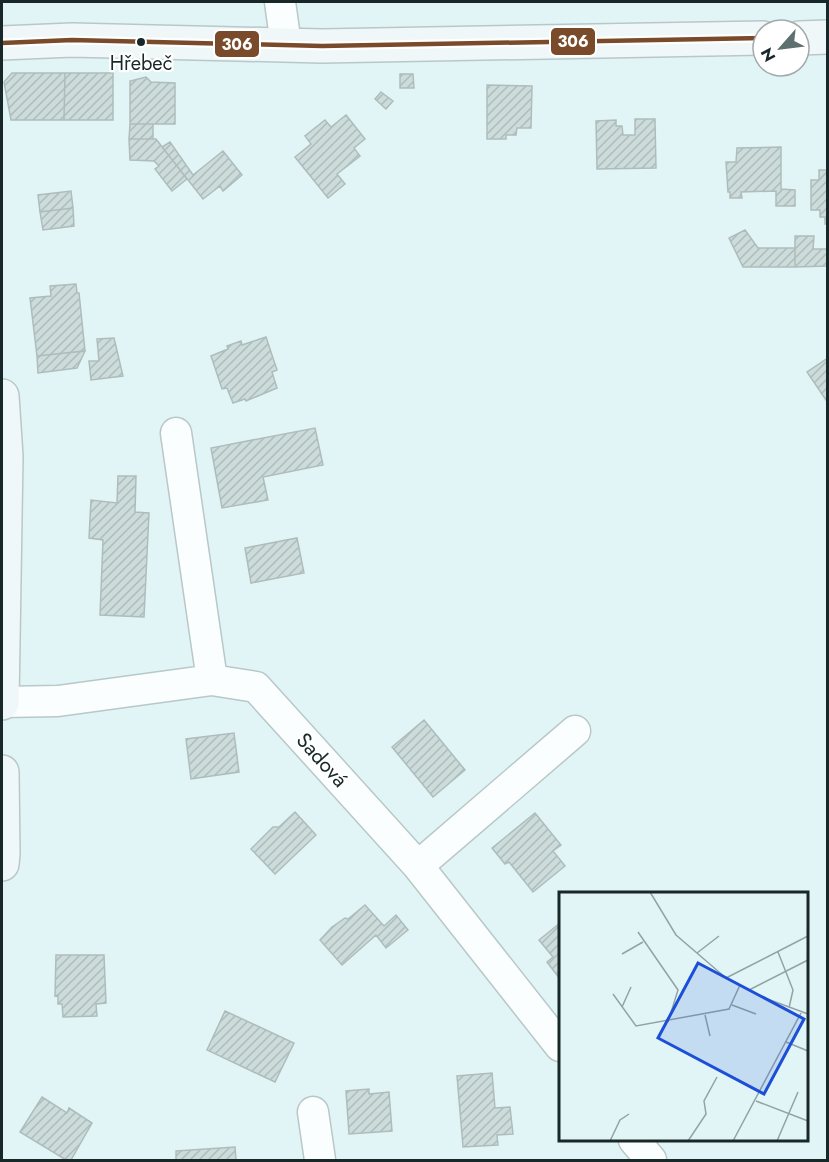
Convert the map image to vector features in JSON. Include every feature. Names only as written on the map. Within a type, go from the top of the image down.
[{"type":"street","points":[[280,2],[286,45]]},
{"type":"street","points":[[811,38],[828,37]]},
{"type":"street","points":[[2,43],[72,40],[334,46],[751,38]]},
{"type":"street","points":[[2,396],[6,456],[2,703]]},
{"type":"street","points":[[176,433],[212,680]]},
{"type":"street","name":"Sadová","points":[[2,703],[58,701],[212,680],[256,687],[418,866],[559,1043]]},
{"type":"street","points":[[418,866],[575,731]]},
{"type":"street","points":[[2,772],[2,857]]},
{"type":"street","points":[[313,1112],[320,1161]]},
{"type":"building","points":[[12,73],[65,73],[64,120],[11,120],[4,82]]},
{"type":"building","points":[[65,73],[113,73],[113,120],[64,120]]},
{"type":"building","points":[[400,74],[413,74],[414,88],[400,88]]},
{"type":"building","points":[[146,77],[151,82],[175,83],[175,124],[130,124],[130,81]]},
{"type":"building","points":[[487,85],[532,86],[531,128],[517,128],[516,135],[506,135],[506,139],[487,139]]},
{"type":"building","points":[[381,92],[393,101],[386,109],[375,99]]},
{"type":"building","points":[[346,115],[365,139],[354,148],[360,156],[337,174],[345,184],[328,198],[295,157],[311,144],[305,136],[325,120],[331,127]]},
{"type":"building","points":[[635,119],[655,119],[656,168],[597,169],[596,121],[616,120],[616,126],[622,126],[623,135],[635,135]]},
{"type":"building","points":[[130,124],[153,124],[153,139],[129,139]]},
{"type":"building","points":[[129,139],[156,139],[187,179],[172,191],[155,169],[159,166],[154,161],[130,160]]},
{"type":"building","points":[[170,142],[193,175],[223,151],[242,175],[223,191],[220,186],[203,199],[162,147]]},
{"type":"building","points":[[781,147],[781,189],[795,190],[795,206],[776,206],[776,191],[741,192],[742,198],[730,198],[726,162],[736,162],[737,148]]},
{"type":"building","points":[[819,170],[828,170],[828,224],[825,224],[825,217],[820,217],[820,210],[811,210],[811,180],[819,180]]},
{"type":"building","points":[[71,191],[73,208],[40,212],[38,195]]},
{"type":"building","points":[[73,208],[74,226],[43,230],[40,212]]},
{"type":"building","points":[[745,230],[758,248],[795,248],[795,267],[743,267],[729,238]]},
{"type":"building","points":[[795,236],[814,236],[813,249],[828,249],[828,266],[795,267]]},
{"type":"building","points":[[76,284],[85,351],[37,356],[30,298],[51,296],[50,286]]},
{"type":"building","points":[[266,337],[277,370],[272,372],[277,388],[246,401],[245,399],[233,403],[227,388],[222,389],[211,356],[241,341],[242,345]]},
{"type":"building","points":[[114,338],[123,376],[91,380],[89,361],[99,361],[97,339]]},
{"type":"building","points":[[85,351],[77,368],[38,373],[37,356]]},
{"type":"building","points":[[828,358],[828,403],[807,372]]},
{"type":"building","points":[[315,428],[323,465],[263,477],[268,500],[222,508],[211,448]]},
{"type":"building","points":[[118,476],[136,476],[135,512],[149,513],[144,617],[100,615],[103,540],[89,538],[91,500],[117,503]]},
{"type":"building","points":[[297,538],[304,573],[251,583],[245,548]]},
{"type":"building","points":[[424,720],[465,770],[433,797],[392,747]]},
{"type":"building","points":[[234,733],[239,772],[191,779],[186,739]]},
{"type":"building","points":[[295,812],[316,835],[275,874],[251,849],[273,827],[279,827]]},
{"type":"building","points":[[535,813],[561,845],[553,851],[565,866],[533,892],[509,862],[505,864],[492,848]]},
{"type":"building","points":[[365,905],[384,926],[396,915],[408,930],[386,948],[376,935],[342,965],[320,940],[332,927],[345,918],[348,919]]},
{"type":"building","points":[[559,924],[559,978],[547,962],[553,957],[539,940]]},
{"type":"building","points":[[56,955],[104,955],[106,1003],[96,1004],[97,1016],[63,1017],[62,1004],[58,1004],[58,995],[55,996]]},
{"type":"building","points":[[225,1011],[294,1043],[275,1082],[207,1050]]},
{"type":"building","points":[[492,1073],[495,1108],[510,1107],[513,1134],[497,1135],[498,1145],[463,1147],[457,1076]]},
{"type":"building","points":[[369,1089],[369,1094],[389,1092],[392,1131],[349,1134],[346,1091]]},
{"type":"building","points":[[42,1097],[67,1113],[69,1108],[92,1123],[71,1160],[66,1160],[20,1132]]},
{"type":"building","points":[[235,1147],[236,1160],[176,1160],[176,1151]]},
{"type":"transit line","name":"306","points":[[2,43],[72,40],[322,46],[751,38]]},
{"type":"place","name":"Hřebeč","points":[[141,42]]}]
